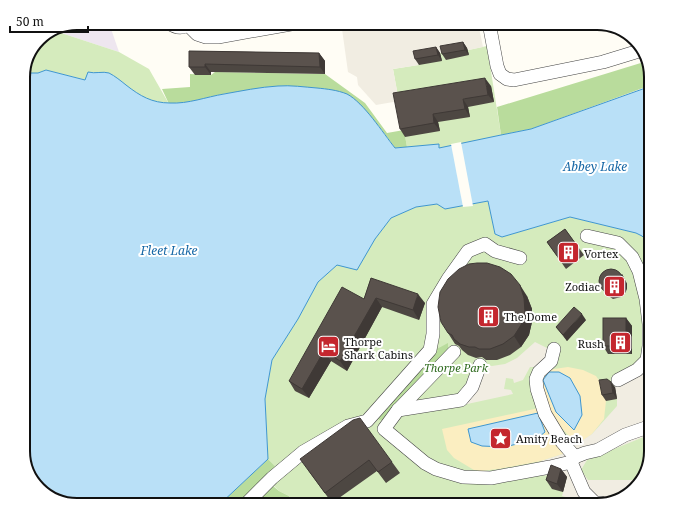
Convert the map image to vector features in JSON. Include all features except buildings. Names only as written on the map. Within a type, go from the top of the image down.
[{"type":"street","points":[[194,30],[197,34],[206,37],[218,37],[257,30]]},
{"type":"street","points":[[490,30],[497,66],[500,74],[506,79],[514,80],[603,62],[636,52]]},
{"type":"street","points":[[587,236],[618,242],[632,257],[639,271],[644,291]]},
{"type":"street","points":[[252,498],[302,452],[348,426],[367,421],[430,350],[433,334],[432,304],[448,278],[468,251],[485,244],[495,252],[520,258]]},
{"type":"street","points":[[554,349],[550,361],[539,372],[536,380],[537,389],[545,414],[573,459],[584,492],[590,498]]},
{"type":"street","points":[[384,429],[398,410],[454,352]]},
{"type":"street","points":[[618,380],[637,370],[644,363]]},
{"type":"street","points":[[398,410],[461,400],[472,387],[480,365]]},
{"type":"street","points":[[367,421],[384,429],[425,463],[436,469],[463,477],[492,478],[550,467],[585,453],[598,450],[625,435],[644,428]]},
{"type":"shaded area","points":[[77,30],[111,30],[119,52],[62,33]]},
{"type":"shaded area","points":[[342,30],[479,30],[483,47],[469,50],[467,48],[417,57],[419,65],[393,69],[399,101],[376,105],[358,85],[357,77],[348,72]]},
{"type":"shaded area","points":[[535,342],[547,348],[548,355],[535,372],[534,367],[530,367],[523,380],[514,383],[513,379],[506,378],[504,389],[511,390],[513,394],[458,406],[470,380],[475,364],[492,366],[505,364],[517,358]]},
{"type":"shaded area","points":[[644,360],[644,437],[587,460],[581,470],[588,480],[634,480],[623,490],[612,496],[597,498],[569,498],[562,496],[567,477],[556,474],[541,476],[541,461],[569,452],[561,441],[569,436],[577,444],[592,434],[617,406],[614,384]]},
{"type":"green space","points":[[62,33],[119,52],[149,69],[169,104],[144,98],[107,73],[93,74],[86,80],[46,70],[38,73],[30,73],[35,56],[44,44],[51,38]]},
{"type":"green space","name":"Thorpe Park","points":[[487,46],[501,135],[462,144],[472,204],[488,201],[495,234],[502,237],[570,217],[636,233],[644,238],[644,457],[642,466],[638,475],[623,490],[612,496],[597,498],[289,498],[289,496],[279,491],[273,485],[283,476],[268,459],[265,399],[272,360],[298,319],[318,282],[337,265],[375,239],[391,218],[416,207],[437,204],[445,209],[463,205],[439,145],[407,147],[393,69],[418,65],[417,57],[467,48],[468,50]]},
{"type":"green space","points":[[641,63],[644,71],[644,88],[531,129],[501,135],[497,107]]},
{"type":"green space","points":[[215,72],[325,74],[365,103],[387,133],[404,130],[407,147],[395,148],[378,125],[278,86],[223,94],[184,103],[169,104],[162,89],[190,87],[190,74],[211,75]]},
{"type":"green space","points":[[448,343],[448,353],[388,419],[379,420],[376,414],[435,350]]},
{"type":"green space","points":[[268,459],[284,476],[273,486],[289,496],[289,498],[226,498]]},
{"type":"sand","name":"Amity Beach","points":[[568,367],[583,370],[596,376],[603,386],[606,401],[604,419],[592,434],[577,445],[549,414],[540,378],[547,370]]},
{"type":"sand","name":"Amity Beach","points":[[539,408],[569,452],[541,461],[481,471],[474,470],[454,458],[447,450],[442,429]]},
{"type":"water","name":"Fleet Lake","points":[[46,70],[85,80],[88,72],[109,73],[141,96],[164,103],[184,102],[244,90],[278,86],[298,86],[336,91],[347,94],[360,104],[395,148],[439,144],[439,148],[531,129],[644,89],[644,238],[636,233],[570,217],[502,237],[495,234],[488,201],[445,209],[437,204],[416,207],[391,218],[375,239],[357,270],[337,265],[318,282],[298,319],[272,360],[265,399],[268,459],[226,498],[77,498],[62,496],[48,488],[36,475],[32,466],[30,454],[30,74]]},
{"type":"water","points":[[549,372],[559,372],[570,378],[580,396],[582,415],[574,430],[556,412],[543,380]]},
{"type":"water","points":[[538,413],[545,432],[535,440],[504,447],[482,446],[471,442],[468,429]]},
{"type":"pier","points":[[461,142],[473,206],[463,207],[451,144]]},
{"type":"place","name":"Vortex","points":[[568,253]]},
{"type":"place","name":"Zodiac","points":[[615,286]]},
{"type":"place","name":"The Dome","points":[[489,316]]},
{"type":"place","name":"Rush","points":[[620,343]]},
{"type":"place","name":"Thorpe Shark Cabins","points":[[329,347]]},
{"type":"place","name":"Amity Beach","points":[[501,438]]},
{"type":"water label","name":"Abbey Lake","points":[[595,166]]}]
